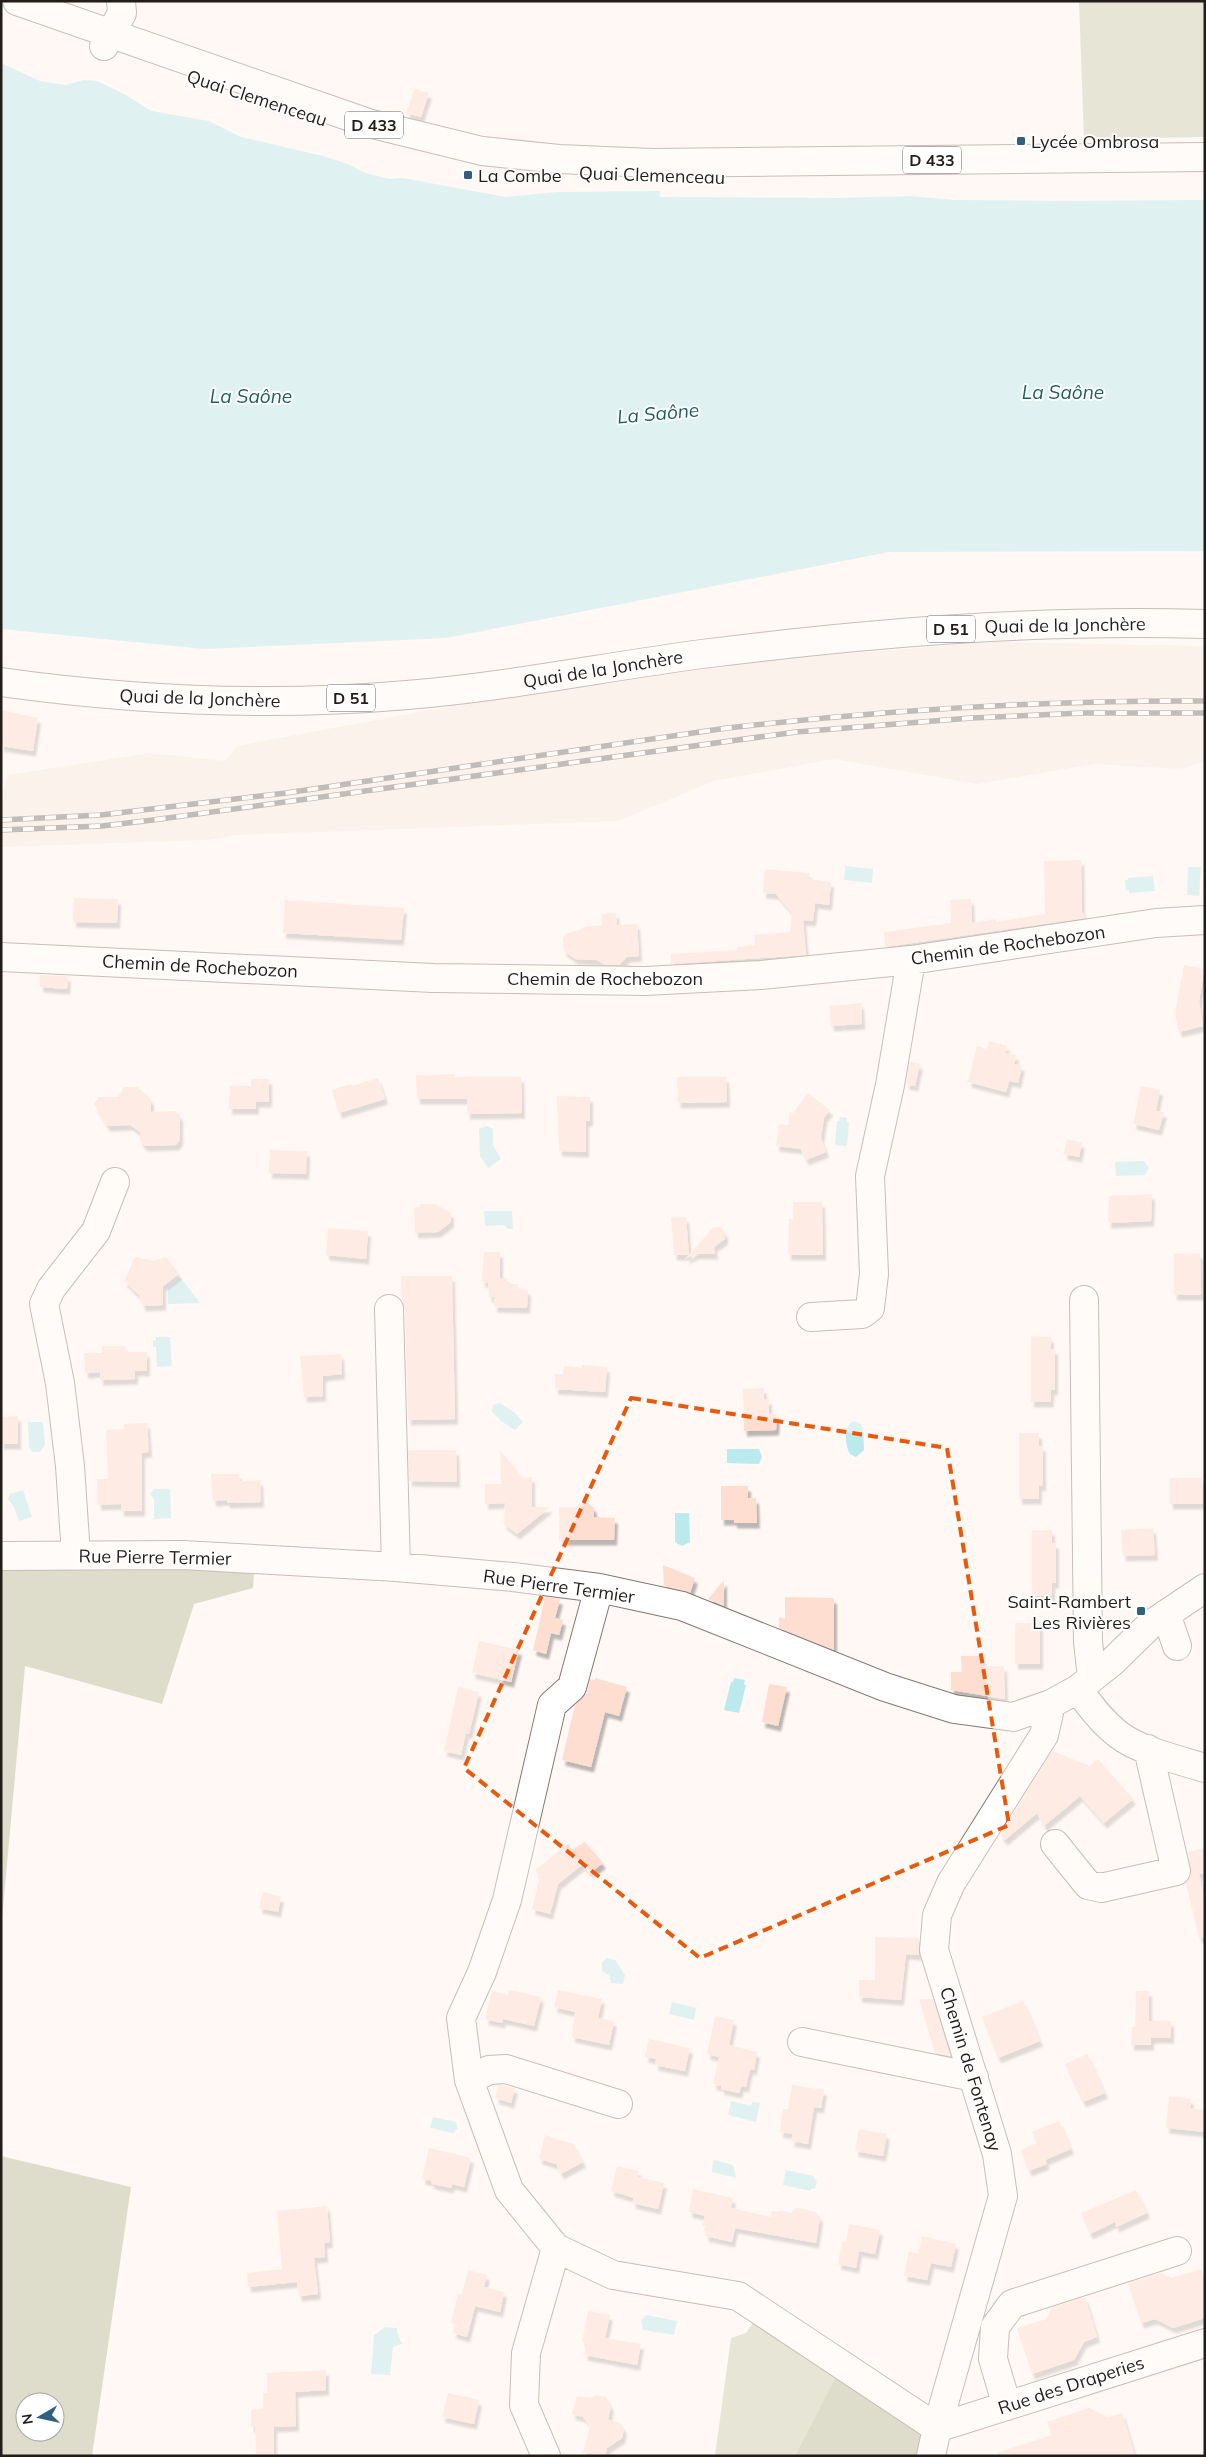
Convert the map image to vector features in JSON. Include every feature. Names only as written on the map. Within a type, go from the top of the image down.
[{"type":"street","name":"Quai Clemenceau","points":[[17,1],[106,40]]},
{"type":"street","points":[[106,40],[122,13],[121,1]]},
{"type":"street","name":"Quai Clemenceau","points":[[1,9],[106,40],[356,131],[569,172],[653,177],[750,178],[1078,171],[1115,158],[1205,157]]},
{"type":"street","name":"Quai de la Jonchère","points":[[1,682],[175,700],[232,702],[357,698],[480,688],[698,655],[852,636],[989,626],[1133,622],[1205,624]]},
{"type":"street","name":"Chemin de Rochebozon","points":[[1,957],[433,978],[645,981],[760,974],[912,960],[1146,924],[1205,920]]},
{"type":"street","points":[[811,1317],[862,1314],[870,1308],[874,1274],[870,1176],[890,1085],[912,960]]},
{"type":"street","points":[[76,1555],[70,1466],[44,1304],[51,1289],[96,1231],[116,1182]]},
{"type":"street","points":[[1084,1300],[1088,1642],[1085,1684],[1096,1714],[1120,1736],[1148,1749],[1205,1768]]},
{"type":"street","points":[[389,1309],[396,1567]]},
{"type":"street","name":"Rue Pierre Termier","points":[[1,1556],[183,1555],[396,1567],[513,1577],[599,1588],[682,1606],[886,1687],[954,1709],[1013,1717],[1051,1704],[1085,1684],[1166,1614],[1205,1588]]},
{"type":"street","points":[[599,1588],[572,1687],[552,1705],[507,1900],[482,1972],[461,2018],[470,2080],[509,2190],[556,2248],[612,2275],[738,2296],[936,2428]]},
{"type":"street","points":[[1166,1614],[1177,1646]]},
{"type":"street","name":"Chemin de Fontenay","points":[[931,2456],[936,2428],[1003,2196],[997,2154],[934,1950],[937,1915],[952,1883],[1044,1735],[1051,1704]]},
{"type":"street","points":[[1055,1844],[1088,1885],[1101,1888],[1176,1872],[1148,1749]]},
{"type":"street","points":[[802,2042],[974,2077]]},
{"type":"street","points":[[470,2080],[489,2070],[506,2070],[618,2104]]},
{"type":"street","points":[[546,2456],[524,2405],[526,2353],[556,2248]]},
{"type":"street","points":[[1006,2406],[993,2359],[995,2327],[1012,2304],[1177,2251]]},
{"type":"street","name":"Rue des Draperies","points":[[936,2428],[1205,2343]]},
{"type":"highlighted area","points":[[631,1398],[947,1448],[1009,1825],[700,1958],[464,1768]]},
{"type":"shaded area","points":[[991,642],[1205,646],[1205,761],[1183,769],[1094,764],[977,784],[834,759],[714,781],[618,821],[237,835],[207,840],[1,847],[1,803],[7,775],[150,753],[225,761],[237,746],[505,696],[766,660]]},
{"type":"green space","points":[[1079,1],[1205,1],[1205,137],[1084,139]]},
{"type":"green space","points":[[1,1569],[254,1570],[253,1588],[194,1604],[162,1704],[25,1666],[1,1930]]},
{"type":"green space","points":[[1,2156],[131,2187],[92,2456],[1,2456]]},
{"type":"green space","points":[[753,2323],[836,2376],[795,2456],[715,2456],[731,2338],[746,2333]]},
{"type":"green space","points":[[836,2376],[925,2436],[922,2456],[795,2456]]},
{"type":"water","name":"La Saône","points":[[1,63],[40,81],[65,85],[84,80],[97,81],[126,95],[151,111],[209,121],[241,137],[323,156],[348,164],[365,173],[389,179],[403,178],[506,197],[558,192],[660,191],[660,197],[839,198],[911,196],[954,200],[1205,200],[1205,551],[889,552],[446,638],[205,649],[1,629]]},
{"type":"water","points":[[845,866],[873,869],[872,883],[844,880]]},
{"type":"water","points":[[1188,867],[1201,867],[1199,896],[1187,895]]},
{"type":"water","points":[[1153,876],[1155,891],[1129,893],[1129,890],[1126,891],[1125,880],[1128,880],[1128,878]]},
{"type":"water","points":[[840,1117],[847,1118],[847,1122],[849,1122],[847,1146],[835,1145],[837,1121],[839,1121]]},
{"type":"water","points":[[487,1126],[493,1129],[493,1145],[501,1159],[488,1168],[480,1156],[479,1129]]},
{"type":"water","points":[[1144,1161],[1149,1168],[1145,1175],[1116,1176],[1115,1162]]},
{"type":"water","points":[[484,1211],[512,1211],[513,1229],[508,1229],[504,1225],[485,1226]]},
{"type":"water","points":[[181,1278],[200,1303],[168,1304],[168,1288]]},
{"type":"water","points":[[156,1337],[170,1337],[172,1366],[157,1367],[156,1347],[153,1347],[153,1341],[156,1340]]},
{"type":"water","points":[[500,1403],[514,1412],[523,1422],[515,1430],[501,1421],[492,1412],[493,1405]]},
{"type":"water","points":[[854,1421],[860,1423],[863,1428],[864,1450],[856,1457],[850,1454],[846,1441],[848,1427]]},
{"type":"water","points":[[28,1422],[43,1422],[45,1445],[40,1452],[33,1452],[29,1447]]},
{"type":"water","points":[[727,1449],[759,1449],[762,1457],[759,1464],[727,1463]]},
{"type":"water","points":[[154,1489],[170,1489],[171,1518],[154,1519],[154,1499],[150,1494]]},
{"type":"water","points":[[23,1490],[32,1517],[19,1521],[14,1507],[8,1499],[10,1494]]},
{"type":"water","points":[[675,1513],[689,1513],[690,1542],[682,1546],[675,1542]]},
{"type":"water","points":[[734,1678],[745,1680],[744,1684],[746,1685],[739,1713],[724,1710],[731,1682],[733,1682]]},
{"type":"water","points":[[607,1958],[615,1960],[625,1975],[623,1984],[611,1983],[610,1976],[602,1971],[602,1962]]},
{"type":"water","points":[[672,2002],[696,2008],[694,2020],[669,2014]]},
{"type":"water","points":[[731,2101],[751,2106],[752,2102],[760,2103],[756,2122],[728,2115]]},
{"type":"water","points":[[433,2117],[456,2122],[458,2128],[453,2133],[430,2128]]},
{"type":"water","points":[[715,2160],[733,2165],[736,2178],[712,2172]]},
{"type":"water","points":[[786,2170],[814,2176],[814,2179],[817,2180],[815,2189],[811,2189],[811,2191],[783,2185]]},
{"type":"water","points":[[646,2315],[677,2321],[674,2335],[643,2330],[641,2321]]},
{"type":"water","points":[[385,2327],[397,2328],[402,2344],[393,2347],[390,2375],[371,2374],[374,2335]]},
{"type":"building","points":[[415,89],[429,93],[421,117],[406,113]]},
{"type":"building","points":[[1,710],[38,718],[33,751],[1,746]]},
{"type":"building","points":[[1081,860],[1082,911],[1085,918],[885,947],[884,932],[951,923],[950,900],[971,899],[972,923],[996,919],[996,922],[1045,914],[1044,861]]},
{"type":"building","points":[[765,869],[809,873],[809,879],[831,882],[829,905],[815,903],[813,921],[803,920],[806,955],[671,964],[671,954],[737,950],[737,947],[755,945],[754,935],[790,932],[792,913],[776,894],[763,893]]},
{"type":"building","points":[[74,898],[118,899],[117,923],[73,922]]},
{"type":"building","points":[[285,900],[404,908],[401,940],[283,933]]},
{"type":"building","points":[[616,913],[617,925],[637,924],[639,956],[627,957],[619,965],[606,965],[596,960],[575,959],[564,951],[563,938],[567,933],[583,929],[583,927],[602,925],[602,914]]},
{"type":"building","points":[[1184,965],[1204,969],[1199,1002],[1203,1026],[1179,1032],[1175,1013]]},
{"type":"building","points":[[40,975],[68,976],[67,989],[40,987]]},
{"type":"building","points":[[861,1003],[862,1024],[831,1026],[829,1006]]},
{"type":"building","points":[[989,1041],[1007,1046],[1005,1053],[1016,1055],[1014,1064],[1022,1066],[1018,1083],[1009,1081],[1006,1092],[968,1082],[977,1046],[987,1049]]},
{"type":"building","points":[[910,1061],[920,1064],[915,1086],[906,1084]]},
{"type":"building","points":[[455,1074],[455,1077],[521,1077],[522,1113],[467,1114],[467,1099],[417,1099],[416,1075]]},
{"type":"building","points":[[677,1077],[726,1077],[727,1102],[678,1103]]},
{"type":"building","points":[[378,1078],[385,1099],[339,1113],[332,1090]]},
{"type":"building","points":[[251,1079],[269,1079],[269,1102],[256,1102],[256,1109],[229,1109],[230,1086],[251,1086]]},
{"type":"building","points":[[1141,1086],[1160,1090],[1156,1111],[1164,1112],[1159,1130],[1133,1124]]},
{"type":"building","points":[[124,1087],[138,1087],[151,1100],[151,1112],[175,1111],[180,1116],[180,1140],[176,1145],[145,1146],[140,1141],[140,1132],[130,1125],[107,1126],[94,1104],[99,1097],[118,1097]]},
{"type":"building","points":[[808,1093],[830,1110],[824,1118],[821,1138],[826,1152],[806,1160],[801,1149],[776,1146],[779,1124],[788,1125],[790,1112],[793,1113]]},
{"type":"building","points":[[557,1096],[590,1097],[590,1121],[586,1121],[586,1152],[559,1151]]},
{"type":"building","points":[[1067,1139],[1082,1143],[1079,1157],[1064,1154]]},
{"type":"building","points":[[270,1150],[307,1151],[306,1174],[269,1173]]},
{"type":"building","points":[[1152,1194],[1151,1221],[1108,1223],[1109,1196]]},
{"type":"building","points":[[793,1202],[822,1202],[823,1255],[788,1255],[789,1219],[793,1219]]},
{"type":"building","points":[[420,1204],[435,1204],[451,1213],[451,1222],[438,1232],[415,1233],[414,1208],[420,1207]]},
{"type":"building","points":[[686,1217],[689,1255],[674,1255],[671,1218]]},
{"type":"building","points":[[720,1227],[725,1233],[725,1239],[714,1247],[715,1254],[696,1254],[685,1259],[713,1228]]},
{"type":"building","points":[[328,1228],[368,1231],[366,1259],[326,1255]]},
{"type":"building","points":[[484,1252],[500,1252],[500,1278],[507,1278],[507,1284],[518,1284],[518,1289],[528,1290],[527,1308],[494,1307],[495,1297],[489,1297],[488,1283],[482,1281]]},
{"type":"building","points":[[1200,1253],[1201,1295],[1174,1295],[1174,1254]]},
{"type":"building","points":[[135,1257],[154,1261],[166,1257],[179,1274],[163,1286],[163,1305],[143,1306],[139,1295],[124,1281]]},
{"type":"building","points":[[401,1276],[452,1276],[455,1419],[408,1420],[405,1309],[402,1300]]},
{"type":"building","points":[[1031,1336],[1051,1337],[1051,1349],[1055,1349],[1055,1390],[1051,1390],[1051,1402],[1031,1402]]},
{"type":"building","points":[[102,1346],[125,1346],[125,1352],[147,1352],[147,1371],[135,1371],[135,1379],[100,1380],[100,1372],[85,1373],[84,1353],[102,1353]]},
{"type":"building","points":[[341,1354],[342,1374],[323,1376],[323,1396],[304,1397],[300,1356]]},
{"type":"building","points":[[582,1365],[607,1367],[605,1392],[555,1389],[555,1374],[563,1374],[564,1366],[582,1368]]},
{"type":"building","points":[[764,1388],[764,1399],[769,1399],[769,1414],[777,1414],[776,1430],[744,1431],[743,1389]]},
{"type":"building","points":[[18,1416],[18,1444],[1,1444],[1,1417]]},
{"type":"building","points":[[147,1423],[149,1452],[142,1453],[142,1511],[121,1511],[121,1504],[98,1505],[97,1479],[108,1479],[106,1430],[124,1429],[124,1424]]},
{"type":"building","points":[[1019,1433],[1039,1433],[1039,1446],[1043,1446],[1043,1486],[1039,1486],[1039,1499],[1019,1499]]},
{"type":"building","points":[[408,1450],[456,1450],[457,1482],[409,1481]]},
{"type":"building","points":[[500,1450],[523,1478],[532,1477],[532,1507],[550,1507],[517,1534],[504,1524],[505,1503],[485,1504],[485,1484],[501,1484]]},
{"type":"building","points":[[211,1474],[239,1474],[240,1481],[260,1480],[261,1502],[227,1503],[227,1500],[213,1501]]},
{"type":"building","points":[[1170,1478],[1202,1478],[1203,1504],[1170,1504]]},
{"type":"building","points":[[721,1486],[748,1486],[748,1498],[756,1498],[757,1523],[734,1523],[734,1520],[721,1520]]},
{"type":"building","points":[[580,1503],[588,1503],[594,1508],[594,1517],[615,1518],[614,1540],[559,1540],[559,1507],[576,1507]]},
{"type":"building","points":[[1153,1528],[1155,1555],[1123,1556],[1121,1530]]},
{"type":"building","points":[[1032,1530],[1052,1530],[1052,1543],[1056,1543],[1056,1583],[1052,1583],[1052,1596],[1032,1596]]},
{"type":"building","points":[[663,1565],[695,1578],[690,1593],[664,1586]]},
{"type":"building","points":[[724,1580],[724,1606],[708,1599]]},
{"type":"building","points":[[545,1597],[560,1599],[555,1618],[563,1620],[559,1635],[551,1633],[546,1654],[533,1650]]},
{"type":"building","points":[[785,1597],[834,1598],[834,1650],[779,1628],[779,1617],[785,1619]]},
{"type":"building","points":[[1015,1623],[1040,1623],[1040,1664],[1015,1664]]},
{"type":"building","points":[[479,1641],[519,1650],[511,1682],[472,1673]]},
{"type":"building","points":[[961,1656],[983,1656],[983,1666],[1004,1666],[1005,1699],[951,1690],[951,1672],[962,1672]]},
{"type":"building","points":[[595,1678],[627,1687],[619,1716],[605,1712],[591,1767],[562,1760],[575,1705],[587,1692],[590,1679],[595,1680]]},
{"type":"building","points":[[769,1684],[787,1687],[778,1726],[762,1722]]},
{"type":"building","points":[[458,1687],[479,1692],[469,1734],[466,1733],[461,1755],[444,1751]]},
{"type":"building","points":[[1052,1751],[1090,1766],[1098,1759],[1133,1799],[1104,1823],[1080,1796],[1044,1826],[1037,1813],[1005,1840],[1000,1835]]},
{"type":"building","points":[[585,1842],[603,1863],[590,1873],[583,1864],[558,1884],[550,1914],[532,1909],[540,1877],[535,1870],[568,1844],[572,1850]]},
{"type":"building","points":[[1205,1848],[1205,1873],[1199,1874],[1205,1898],[1205,1937],[1199,1938],[1186,1883],[1191,1875],[1188,1852]]},
{"type":"building","points":[[263,1892],[281,1897],[278,1912],[259,1908]]},
{"type":"building","points":[[875,1937],[919,1938],[919,1955],[906,1954],[901,2000],[859,1997],[859,1980],[875,1980]]},
{"type":"building","points":[[509,1990],[541,1997],[534,2026],[503,2019],[502,2023],[485,2019],[492,1991],[508,1995]]},
{"type":"building","points":[[558,1990],[602,1999],[598,2018],[614,2021],[609,2045],[572,2037],[575,2012],[554,2007]]},
{"type":"building","points":[[1136,1991],[1149,1991],[1149,2021],[1171,2021],[1171,2038],[1151,2038],[1151,2045],[1131,2045],[1132,2027],[1135,2027]]},
{"type":"building","points":[[919,1999],[933,1999],[950,2056],[935,2053]]},
{"type":"building","points":[[1023,2001],[1040,2041],[998,2058],[982,2017]]},
{"type":"building","points":[[715,2016],[734,2020],[729,2045],[757,2052],[754,2070],[750,2069],[746,2087],[741,2086],[739,2093],[721,2089],[721,2086],[713,2084],[719,2057],[707,2054]]},
{"type":"building","points":[[649,2039],[690,2048],[685,2071],[655,2065],[656,2059],[645,2057]]},
{"type":"building","points":[[1087,2054],[1105,2093],[1083,2102],[1065,2064]]},
{"type":"building","points":[[499,2085],[515,2088],[511,2103],[495,2098]]},
{"type":"building","points":[[792,2085],[824,2090],[821,2108],[814,2107],[808,2144],[791,2141],[793,2134],[780,2132],[783,2109],[788,2109]]},
{"type":"building","points":[[1169,2096],[1191,2099],[1190,2108],[1205,2110],[1205,2132],[1166,2128]]},
{"type":"building","points":[[1059,2121],[1071,2149],[1045,2160],[1047,2164],[1029,2171],[1020,2150],[1037,2143],[1032,2132]]},
{"type":"building","points":[[859,2129],[887,2134],[883,2156],[855,2151]]},
{"type":"building","points":[[545,2135],[573,2144],[583,2162],[561,2174],[556,2164],[539,2159]]},
{"type":"building","points":[[429,2148],[471,2158],[464,2187],[452,2184],[451,2188],[432,2184],[431,2181],[422,2179]]},
{"type":"building","points":[[617,2166],[639,2171],[637,2177],[664,2183],[658,2209],[632,2203],[634,2198],[611,2191]]},
{"type":"building","points":[[693,2189],[733,2198],[731,2208],[771,2217],[772,2211],[779,2212],[780,2210],[791,2213],[797,2208],[816,2212],[820,2218],[816,2243],[735,2228],[732,2242],[705,2236],[707,2227],[702,2226],[705,2216],[689,2212]]},
{"type":"building","points":[[1136,2190],[1147,2213],[1116,2227],[1115,2222],[1090,2234],[1081,2213]]},
{"type":"building","points":[[327,2206],[330,2242],[324,2243],[325,2257],[314,2258],[318,2294],[299,2296],[297,2282],[248,2287],[247,2273],[282,2269],[277,2211]]},
{"type":"building","points":[[849,2224],[880,2230],[875,2254],[859,2251],[856,2268],[838,2264],[842,2241],[846,2242]]},
{"type":"building","points":[[922,2236],[956,2244],[951,2267],[931,2263],[927,2280],[904,2276],[909,2251],[918,2254]]},
{"type":"building","points":[[1201,2269],[1205,2281],[1205,2318],[1173,2328],[1155,2319],[1141,2323],[1128,2283],[1161,2273],[1172,2278]]},
{"type":"building","points":[[468,2270],[487,2275],[484,2287],[504,2292],[500,2312],[475,2306],[467,2337],[453,2333],[455,2324],[451,2323],[458,2294],[462,2295]]},
{"type":"building","points":[[1085,2297],[1097,2337],[1084,2342],[1074,2360],[1032,2374],[1017,2328],[1046,2319],[1052,2308]]},
{"type":"building","points":[[588,2311],[610,2315],[605,2338],[641,2344],[637,2365],[584,2355],[587,2343],[582,2342]]},
{"type":"building","points":[[326,2370],[326,2390],[295,2392],[296,2426],[274,2427],[274,2456],[256,2456],[255,2427],[251,2427],[251,2410],[263,2409],[263,2393],[267,2393],[267,2373]]},
{"type":"building","points":[[448,2393],[479,2400],[474,2424],[442,2417]]},
{"type":"building","points":[[596,2395],[606,2397],[611,2407],[608,2419],[621,2424],[624,2429],[622,2438],[607,2448],[605,2456],[583,2453],[590,2427],[583,2417],[572,2414],[577,2396],[591,2398]]},
{"type":"building","points":[[1089,2408],[1108,2417],[1122,2413],[1135,2456],[998,2456],[997,2453],[1052,2435],[1047,2422]]},
{"type":"railway","points":[[1,820],[101,815],[286,793],[727,728],[846,716],[1025,704],[1205,701]]},
{"type":"railway","points":[[1,830],[102,826],[153,820],[796,732],[971,718],[1083,713],[1205,713]]},
{"type":"place","name":"Lycée Ombrosa","points":[[1021,141]]},
{"type":"place","name":"La Combe","points":[[468,175]]},
{"type":"place","name":"Saint-Rambert Les Rivières","points":[[1141,1611]]}]
